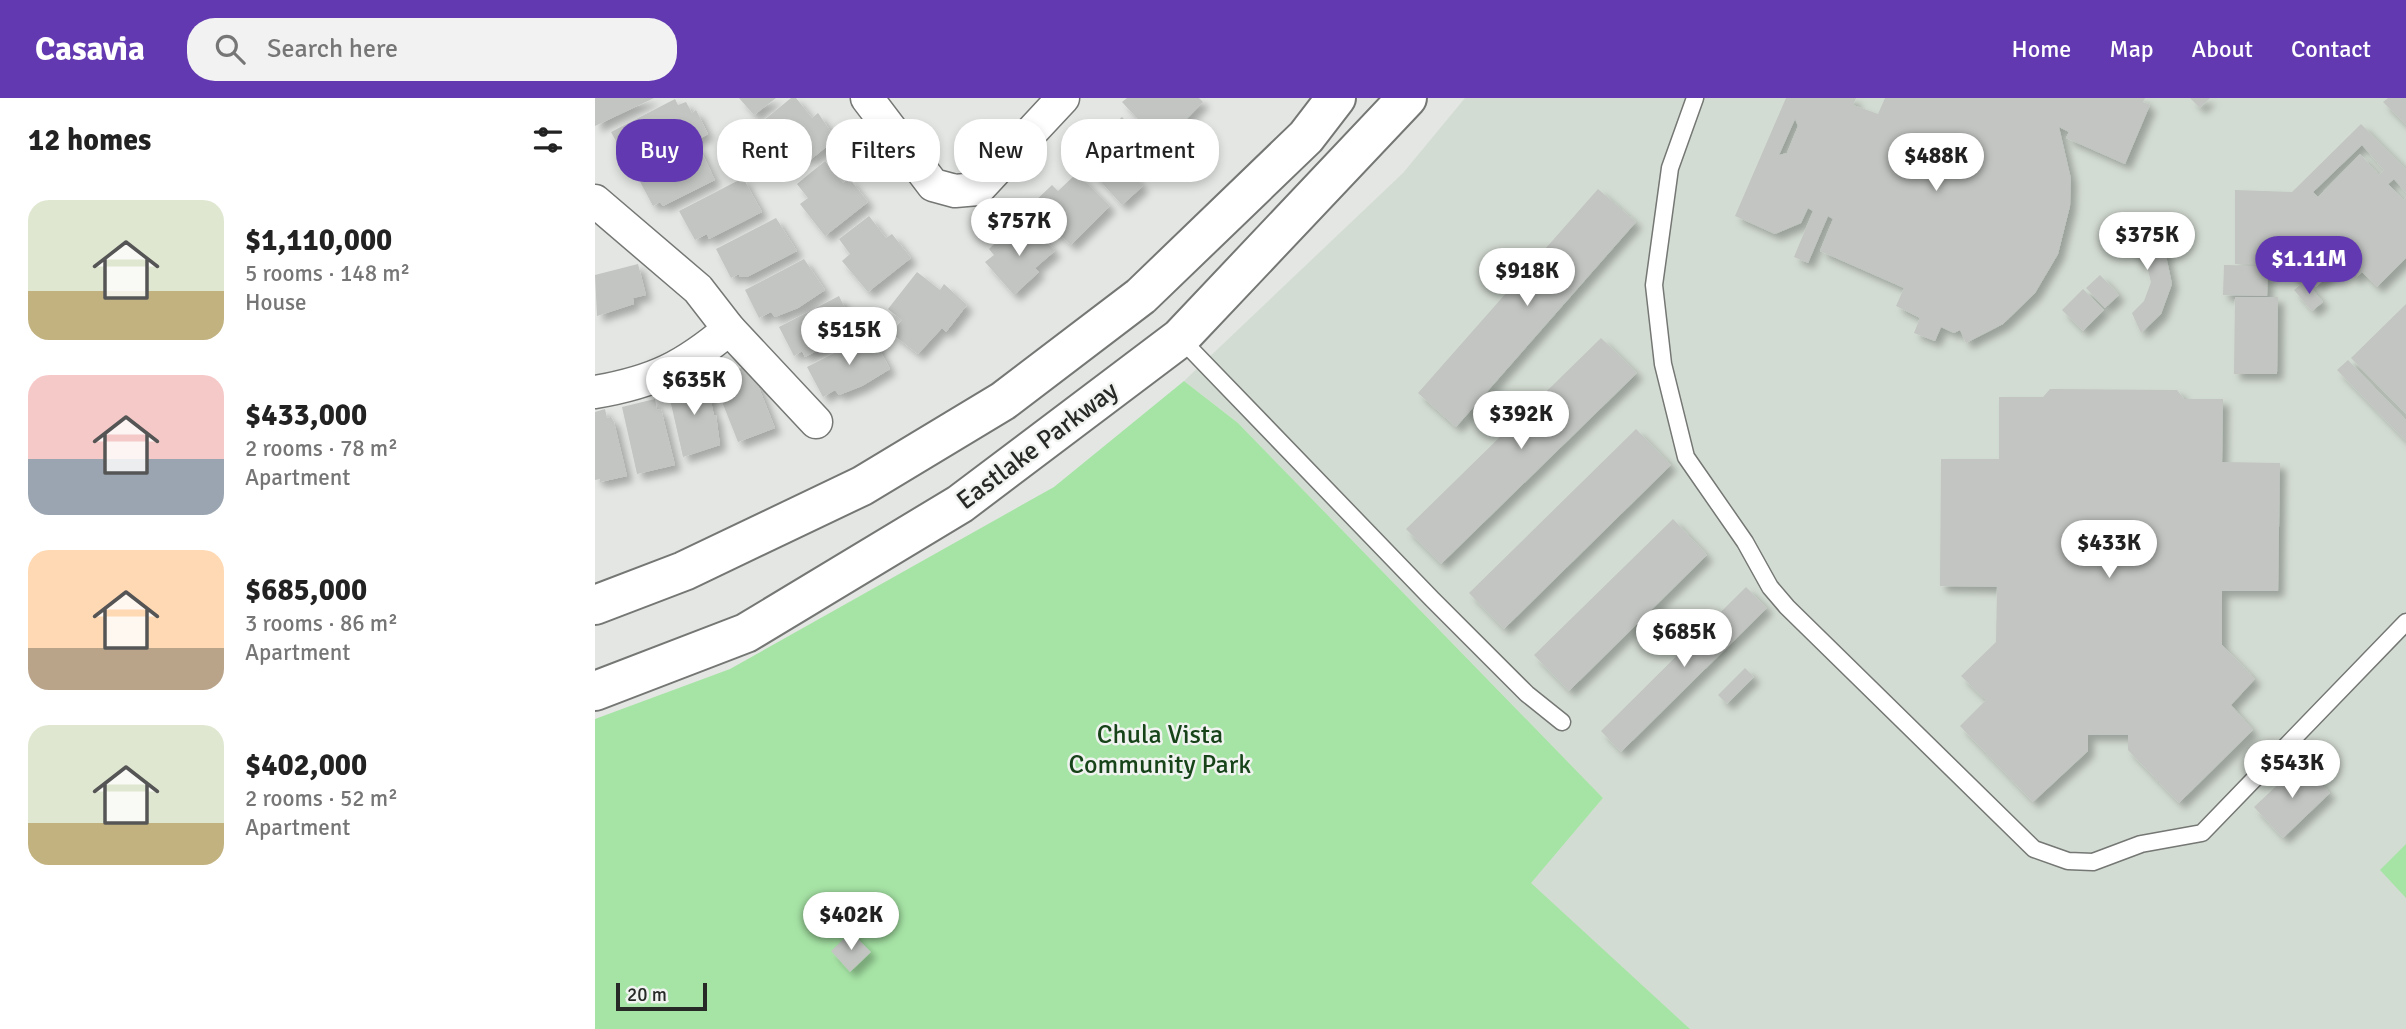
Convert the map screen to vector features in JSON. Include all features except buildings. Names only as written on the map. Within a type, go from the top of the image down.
[{"type":"main road","points":[[595,606],[684,570],[862,486],[1003,401],[1141,296],[1237,207],[1306,137],[1336,98]]},
{"type":"main road","name":"Eastlake Parkway","points":[[595,691],[746,632],[960,504],[1179,338],[1407,98]]},
{"type":"main road","points":[[1179,338],[1181,310],[1236,244],[1237,207]]},
{"type":"street","points":[[867,98],[933,185],[955,191],[978,189],[1063,98]]},
{"type":"street","points":[[595,201],[698,289],[729,329],[816,422]]},
{"type":"street","points":[[595,392],[629,386],[687,363],[729,329]]},
{"type":"lane","points":[[1695,98],[1670,168],[1654,285],[1663,364],[1686,457],[1745,542],[1770,587],[1787,607],[2034,849],[2068,861],[2094,862],[2141,844],[2202,833],[2406,622]]},
{"type":"lane","points":[[1179,338],[1468,635],[1527,694],[1562,722]]},
{"type":"shaded area","points":[[1465,98],[2406,98],[2406,1029],[1690,1029],[1530,883],[1603,798],[1238,423],[1184,381],[1403,173]]},
{"type":"green space","name":"Chula Vista Community Park","points":[[1184,381],[1238,423],[1603,798],[1531,883],[1690,1029],[595,1029],[595,719],[730,669],[1054,487]]},
{"type":"green space","points":[[2406,844],[2406,898],[2380,870]]}]
